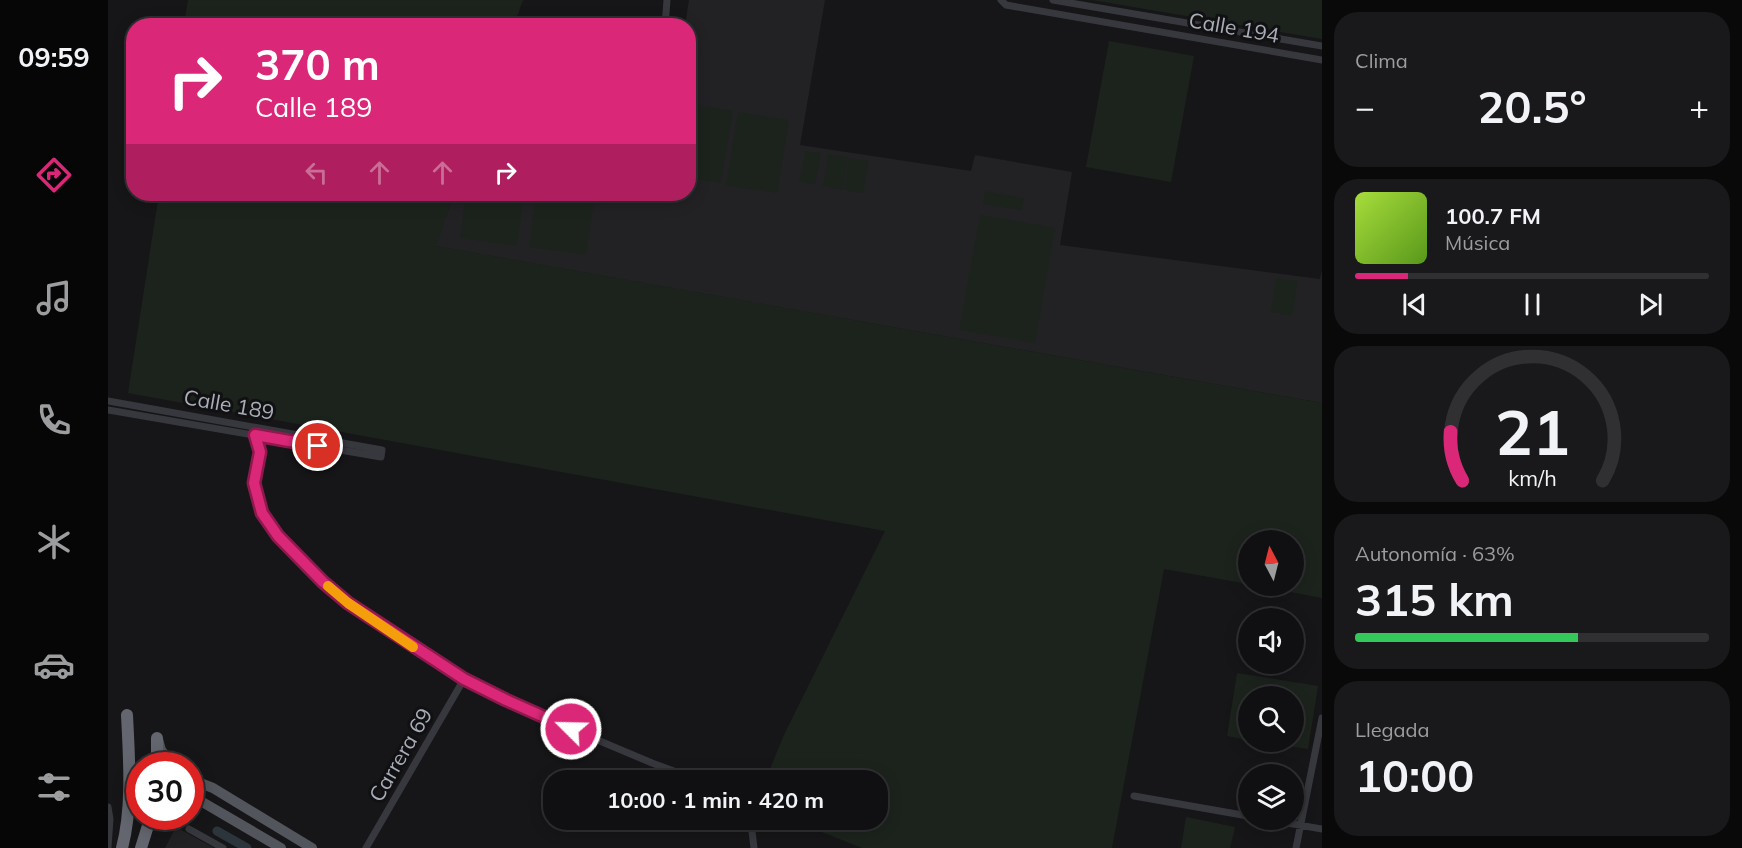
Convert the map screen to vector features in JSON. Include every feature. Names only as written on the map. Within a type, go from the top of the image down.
[{"type":"highway","points":[[128,715],[128,752]]},
{"type":"highway","points":[[157,752],[158,738]]},
{"type":"highway","points":[[113,848],[126,802]]},
{"type":"highway","points":[[122,848],[126,826]]},
{"type":"highway","points":[[141,848],[147,830]]},
{"type":"highway","points":[[149,848],[151,830]]},
{"type":"main road","points":[[158,738],[162,752]]},
{"type":"main road","points":[[204,783],[312,848]]},
{"type":"main road","points":[[204,803],[281,848]]},
{"type":"street","points":[[666,18],[667,0]]},
{"type":"street","name":"Calle 194","points":[[1001,0],[1006,5],[1322,60]]},
{"type":"street","name":"Calle 194","points":[[1053,0],[1322,46]]},
{"type":"street","name":"Calle 189","points":[[108,401],[382,450],[381,457],[108,410]]},
{"type":"street","points":[[255,435],[260,452],[254,483],[262,513],[278,536],[348,603],[464,679],[550,720],[671,770]]},
{"type":"street","name":"Carrera 69","points":[[366,848],[464,679]]},
{"type":"street","points":[[1304,811],[1322,718]]},
{"type":"street","points":[[1134,796],[1238,814]]},
{"type":"street","points":[[108,807],[110,819],[108,847]]},
{"type":"street","points":[[1304,826],[1322,829]]},
{"type":"street","points":[[191,830],[224,848]]},
{"type":"street","points":[[752,830],[754,848]]},
{"type":"street","points":[[1296,848],[1300,830]]},
{"type":"shaded area","points":[[188,0],[523,0],[517,18],[185,18]]},
{"type":"shaded area","points":[[689,0],[825,0],[800,145],[971,171],[975,155],[1072,172],[1060,245],[1320,279],[1322,270],[1322,403],[435,246],[451,201],[696,201],[696,18],[686,18]]},
{"type":"shaded area","points":[[1092,0],[1322,0],[1322,39]]},
{"type":"shaded area","points":[[1109,41],[1194,56],[1171,182],[1086,167]]},
{"type":"shaded area","points":[[696,104],[733,111],[721,183],[696,179]]},
{"type":"shaded area","points":[[738,112],[789,120],[777,193],[726,185]]},
{"type":"shaded area","points":[[805,151],[821,153],[815,184],[799,181]]},
{"type":"shaded area","points":[[828,154],[848,157],[842,190],[823,186]]},
{"type":"shaded area","points":[[849,158],[869,161],[863,193],[844,190]]},
{"type":"shaded area","points":[[985,191],[1024,198],[1022,210],[983,204]]},
{"type":"shaded area","points":[[158,201],[452,201],[436,246],[1322,403],[1322,598],[1304,595],[1304,530],[1238,530],[1238,582],[1164,569],[1112,848],[862,848],[815,830],[888,830],[888,770],[770,770],[783,737],[885,531],[128,393]]},
{"type":"shaded area","points":[[465,201],[523,201],[517,246],[460,238]]},
{"type":"shaded area","points":[[535,201],[594,201],[586,255],[529,247]]},
{"type":"shaded area","points":[[980,215],[1055,228],[1035,343],[959,330]]},
{"type":"shaded area","points":[[1276,278],[1298,281],[1292,316],[1271,312]]},
{"type":"shaded area","points":[[1237,673],[1318,686],[1308,749],[1304,748],[1304,686],[1238,686],[1238,738],[1227,736]]},
{"type":"shaded area","points":[[1186,817],[1235,827],[1230,848],[1181,848]]},
{"type":"shaded area","points":[[174,830],[181,830],[214,848],[165,848]]},
{"type":"waterway","points":[[217,831],[247,848]]},
{"type":"slow traffic","points":[[328,586],[348,603],[413,647]]},
{"type":"route","points":[[318,446],[255,435],[260,452],[254,483],[256,494],[262,513],[278,536],[348,603],[412,646],[464,679],[571,729]]}]
